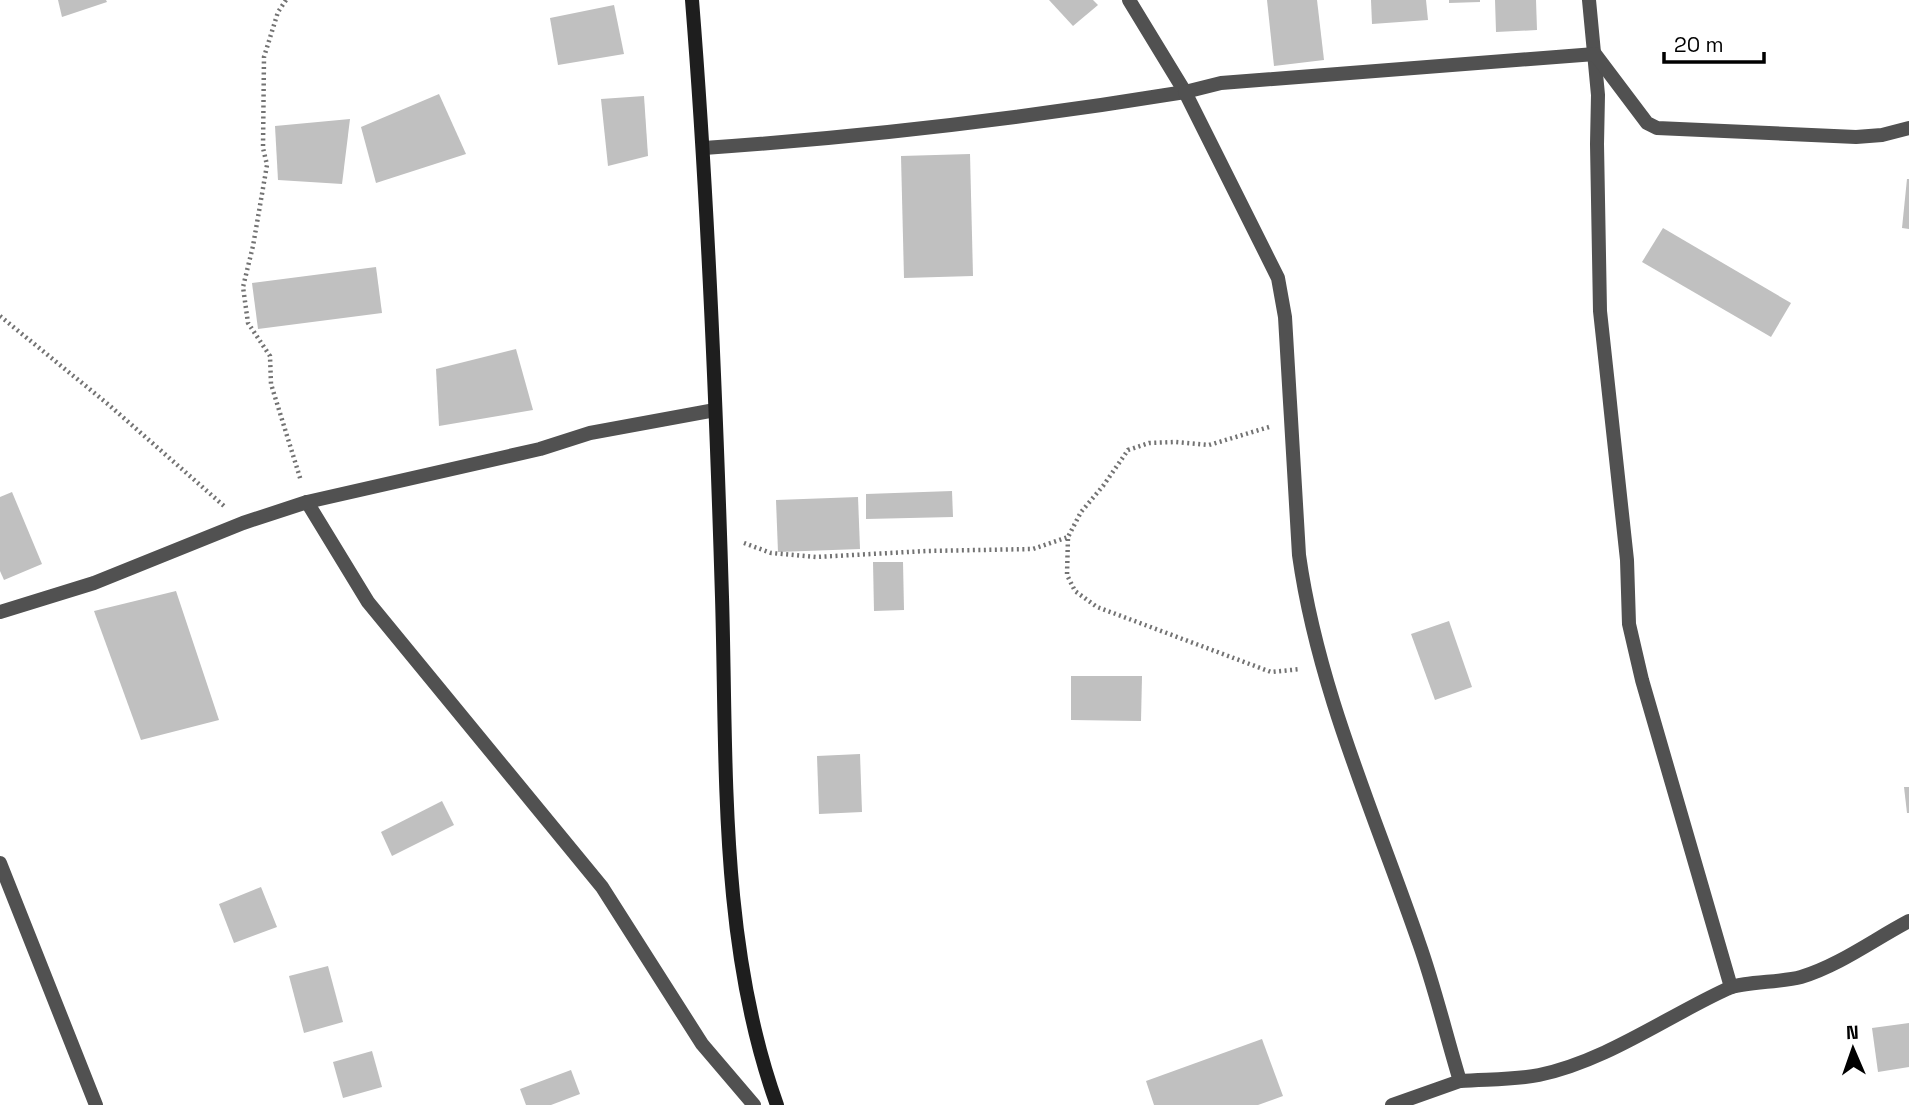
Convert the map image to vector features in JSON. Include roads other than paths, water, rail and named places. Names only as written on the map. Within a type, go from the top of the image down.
[{"type":"street","points":[[692,0],[704,148],[729,837],[740,958],[761,1060],[777,1105]]},
{"type":"street","points":[[1129,0],[1185,92],[1278,278],[1285,317],[1299,555],[1322,667],[1374,821],[1420,945],[1460,1081]]},
{"type":"street","points":[[1589,0],[1598,95],[1600,311],[1627,559],[1629,624],[1642,680],[1731,987]]},
{"type":"street","points":[[704,148],[786,142],[1073,110],[1185,92],[1221,83],[1595,54]]},
{"type":"street","points":[[1595,54],[1647,124],[1657,128],[1856,137],[1909,128]]},
{"type":"street","points":[[0,612],[94,583],[243,523],[307,502],[540,449],[590,433],[715,410]]},
{"type":"street","points":[[307,502],[368,602],[602,887],[702,1044],[754,1105]]},
{"type":"street","points":[[0,863],[96,1105]]},
{"type":"street","points":[[1392,1105],[1460,1081],[1538,1075],[1594,1058],[1731,987],[1774,983],[1830,966],[1909,921]]}]
